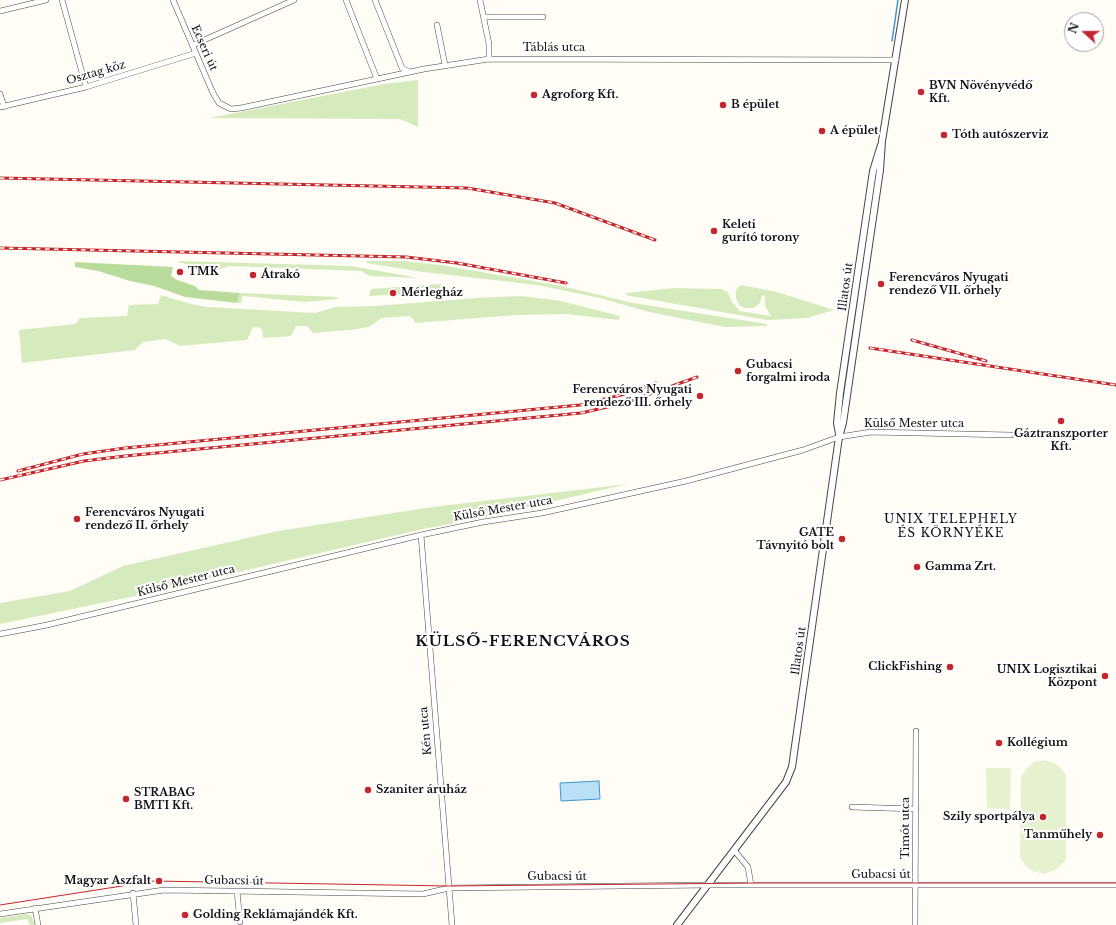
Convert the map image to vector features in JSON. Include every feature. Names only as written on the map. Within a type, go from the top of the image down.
[{"type":"street","points":[[0,11],[46,0]]},
{"type":"street","points":[[62,0],[86,87]]},
{"type":"street","name":"Ecseri út","points":[[172,0],[219,102]]},
{"type":"street","points":[[193,45],[294,0]]},
{"type":"street","points":[[346,0],[377,78]]},
{"type":"street","points":[[374,0],[402,68],[409,72]]},
{"type":"street","points":[[480,0],[489,44],[488,59]]},
{"type":"street","name":"Illatos út","points":[[677,925],[786,782],[792,767],[839,437],[844,423],[880,170],[882,141],[905,0]]},
{"type":"street","points":[[484,17],[543,17]]},
{"type":"street","points":[[437,25],[445,65]]},
{"type":"street","name":"Osztag köz","points":[[2,107],[86,87],[196,53]]},
{"type":"street","name":"Táblás utca","points":[[219,102],[225,107],[236,109],[377,78],[445,65],[488,59],[896,60]]},
{"type":"street","points":[[0,94],[2,107]]},
{"type":"street","name":"Külső Mester utca","points":[[0,634],[54,623],[421,535],[482,522],[542,513],[686,481],[804,450],[839,437],[870,432],[1011,435]]},
{"type":"street","name":"Kén utca","points":[[421,535],[452,925]]},
{"type":"street","name":"Timót utca","points":[[915,925],[916,731]]},
{"type":"street","points":[[852,807],[916,808]]},
{"type":"street","points":[[734,850],[748,867],[751,885]]},
{"type":"street","name":"Gubacsi út","points":[[0,914],[133,893],[164,890],[423,894],[449,888],[708,885],[1116,885]]},
{"type":"street","points":[[237,891],[240,922]]},
{"type":"street","points":[[133,893],[136,925]]},
{"type":"street","points":[[35,908],[38,925]]},
{"type":"green space","points":[[418,80],[418,127],[400,119],[210,118],[384,84]]},
{"type":"green space","points":[[178,261],[351,266],[419,278],[370,276],[361,271],[230,266],[209,272]]},
{"type":"green space","points":[[367,261],[403,261],[441,265],[562,286],[633,303],[767,324],[767,326],[725,327],[649,312],[600,298],[537,285],[423,272],[366,263]]},
{"type":"green space","points":[[75,262],[173,267],[171,276],[177,280],[195,286],[199,290],[240,293],[237,303],[185,297],[154,286],[130,281],[98,271],[75,267]]},
{"type":"green space","points":[[441,284],[442,289],[395,295],[395,289],[390,289],[390,294],[388,295],[369,296],[371,289]]},
{"type":"green space","points":[[742,285],[777,292],[834,310],[807,318],[767,320],[625,295],[627,293],[674,288],[721,289],[728,292],[732,302],[740,311],[771,316],[765,306],[765,296],[762,295],[760,303],[754,308],[745,308],[740,306],[736,299],[736,291],[739,286]]},
{"type":"green space","points":[[240,293],[338,297],[337,299],[305,302],[243,296],[241,303],[237,303]]},
{"type":"green space","points":[[161,295],[191,304],[208,307],[315,313],[335,307],[375,306],[522,296],[561,301],[620,316],[619,320],[566,314],[516,315],[415,323],[409,316],[382,318],[369,327],[349,330],[313,333],[307,326],[296,326],[291,336],[263,338],[262,330],[259,327],[253,327],[247,340],[180,346],[165,339],[143,342],[135,350],[22,363],[19,330],[75,324],[80,318],[127,316],[129,305],[158,304]]},
{"type":"green space","points":[[628,484],[481,518],[423,529],[140,595],[0,624],[0,603],[70,591],[123,566],[278,531],[432,507]]},
{"type":"green space","name":"Szily sportpálya","points":[[1045,760],[1058,765],[1066,775],[1066,860],[1057,869],[1044,874],[1032,871],[1025,865],[1020,857],[1021,777],[1026,769],[1034,762]]},
{"type":"green space","points":[[986,768],[1011,768],[1010,809],[987,808]]},
{"type":"green space","points":[[26,914],[31,915],[35,925],[30,925],[27,919],[0,923],[0,918]]},
{"type":"water","points":[[599,781],[600,799],[561,801],[560,783]]},
{"type":"waterway","points":[[892,41],[898,0]]},
{"type":"tram line","points":[[0,905],[154,881],[449,886],[759,883],[1116,883]]},
{"type":"railway","points":[[0,178],[467,188],[555,203],[655,240]]},
{"type":"railway","points":[[0,248],[406,257],[457,263],[566,283]]},
{"type":"railway","points":[[912,340],[986,361]]},
{"type":"railway","points":[[870,348],[1116,385]]},
{"type":"railway","points":[[0,480],[84,461],[125,456],[581,413],[625,403],[697,377]]},
{"type":"railway","points":[[18,471],[83,454],[125,448],[580,405],[621,395],[656,383]]},
{"type":"place","name":"BVN Növényvédő Kft.","points":[[921,92]]},
{"type":"place","name":"Agroforg Kft.","points":[[534,95]]},
{"type":"place","name":"B épület","points":[[723,105]]},
{"type":"place","name":"A épület","points":[[822,131]]},
{"type":"place","name":"Tóth autószerviz","points":[[944,135]]},
{"type":"place","name":"Keleti gurító torony","points":[[714,231]]},
{"type":"place","name":"TMK","points":[[180,272]]},
{"type":"place","name":"Átrakó","points":[[253,275]]},
{"type":"place","name":"Ferencváros Nyugati rendező VII. őrhely","points":[[881,284]]},
{"type":"place","name":"Mérlegház","points":[[393,293]]},
{"type":"place","name":"Gubacsi forgalmi iroda","points":[[738,371]]},
{"type":"place","name":"Ferencváros Nyugati rendező III. őrhely","points":[[700,396]]},
{"type":"place","name":"Gáztranszporter Kft.","points":[[1061,421]]},
{"type":"place","name":"Ferencváros Nyugati rendező II. őrhely","points":[[77,519]]},
{"type":"place","name":"GATE Távnyitó bolt","points":[[842,539]]},
{"type":"place","name":"Gamma Zrt.","points":[[917,567]]},
{"type":"place","name":"ClickFishing","points":[[950,667]]},
{"type":"place","name":"UNIX Logisztikai Központ","points":[[1105,676]]},
{"type":"place","name":"Kollégium","points":[[999,743]]},
{"type":"place","name":"Szaniter áruház","points":[[368,790]]},
{"type":"place","name":"STRABAG BMTI Kft.","points":[[126,799]]},
{"type":"place","name":"Szily sportpálya","points":[[1043,817]]},
{"type":"place","name":"Tanműhely","points":[[1100,835]]},
{"type":"place","name":"Magyar Aszfalt","points":[[159,881]]},
{"type":"place","name":"Golding Reklámajándék Kft.","points":[[185,915]]},
{"type":"district","name":"UNIX TELEPHELY ÉS KÖRNYÉKE","points":[[951,527]]},
{"type":"district","name":"KÜLSŐ-FERENCVÁROS","points":[[523,642]]}]
